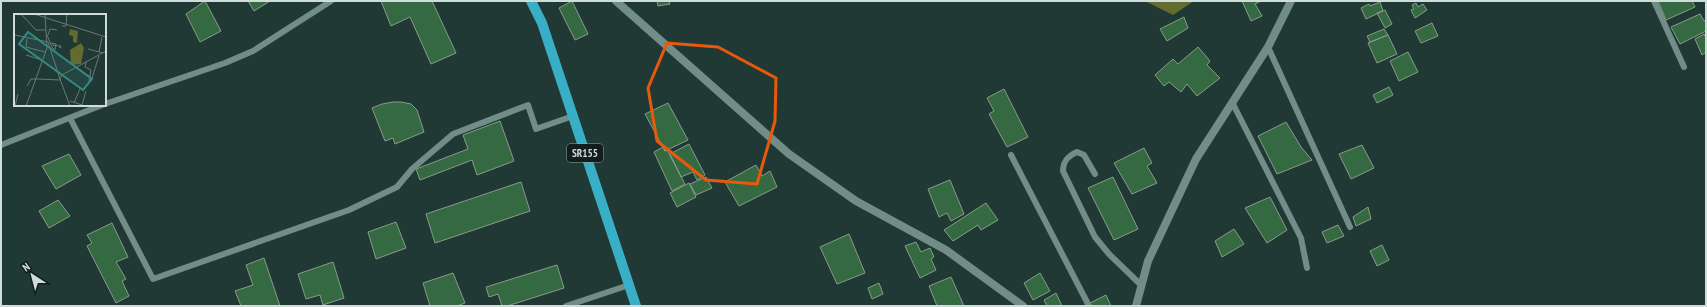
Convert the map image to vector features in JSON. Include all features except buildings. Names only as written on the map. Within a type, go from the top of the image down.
[{"type":"main road","name":"SR155","points":[[531,1],[542,23],[636,306]]},
{"type":"street","points":[[616,1],[789,154],[856,201],[946,250],[1023,306]]},
{"type":"street","points":[[1136,306],[1148,261],[1196,158],[1268,47],[1291,1]]},
{"type":"lane","points":[[106,103],[225,63],[253,51],[331,1]]},
{"type":"lane","points":[[1654,1],[1684,67]]},
{"type":"lane","points":[[1268,47],[1350,227]]},
{"type":"lane","points":[[1232,102],[1301,238],[1308,268]]},
{"type":"lane","points":[[70,118],[153,279],[355,206],[396,187],[412,169],[453,134],[528,105],[536,129],[573,116]]},
{"type":"lane","points":[[1,145],[99,106]]},
{"type":"lane","points":[[1096,174],[1084,155],[1077,152],[1068,156],[1063,164],[1063,172],[1095,237],[1123,270],[1141,285]]},
{"type":"lane","points":[[1011,155],[1089,306]]},
{"type":"lane","points":[[566,306],[629,285]]},
{"type":"highlighted area","points":[[667,43],[718,47],[776,78],[775,121],[757,184],[706,180],[657,141],[648,88]]},
{"type":"green space","points":[[1145,1],[1194,1],[1173,15]]}]
